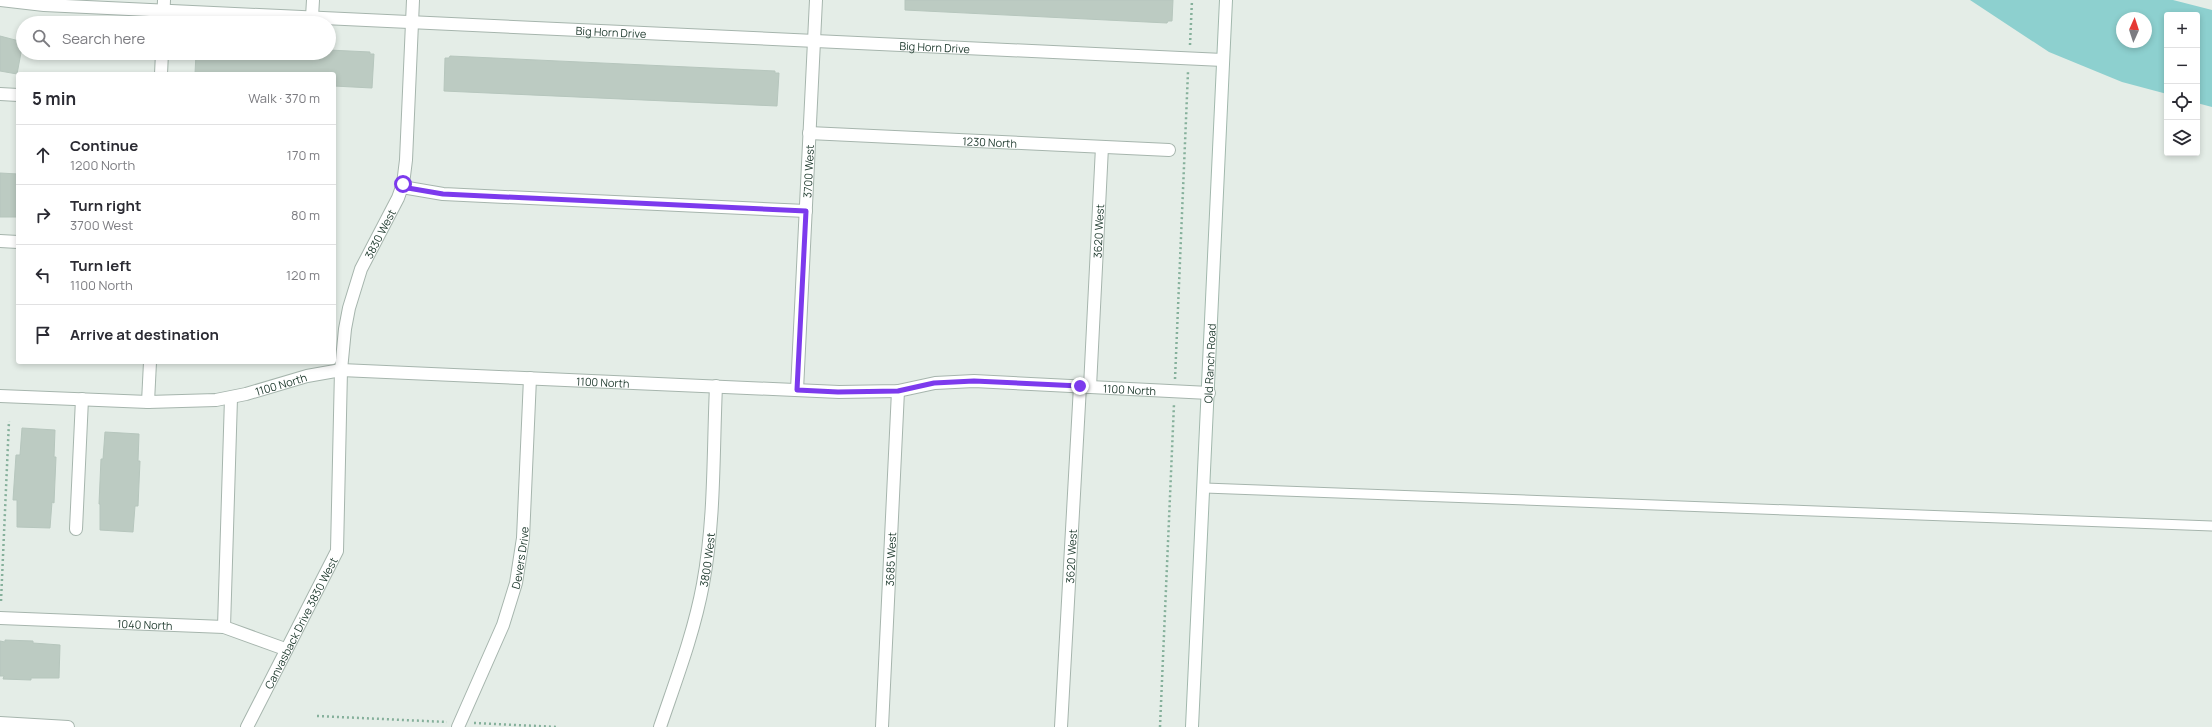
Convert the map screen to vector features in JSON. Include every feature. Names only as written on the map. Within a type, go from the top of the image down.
[{"type":"street","name":"Big Horn Drive","points":[[0,0],[44,5],[163,5],[300,16]]},
{"type":"street","points":[[312,16],[313,0]]},
{"type":"street","name":"3830 West","points":[[341,370],[345,329],[354,288],[402,187],[406,160],[414,0]]},
{"type":"street","name":"3700 West","points":[[797,390],[816,0]]},
{"type":"street","name":"Old Ranch Road","points":[[1192,727],[1209,393],[1226,0]]},
{"type":"street","points":[[163,5],[163,16]]},
{"type":"street","name":"Big Horn Drive","points":[[336,18],[1223,60]]},
{"type":"street","points":[[161,72],[162,60]]},
{"type":"street","points":[[0,94],[16,95]]},
{"type":"street","name":"1230 North","points":[[810,133],[1169,150]]},
{"type":"street","name":"3620 West","points":[[1061,727],[1102,147]]},
{"type":"street","points":[[402,187],[443,194],[806,211]]},
{"type":"street","points":[[0,241],[16,242]]},
{"type":"street","points":[[148,402],[150,364]]},
{"type":"street","name":"1100 North","points":[[0,396],[148,402],[199,401],[231,398],[307,376],[341,370],[850,392],[898,391],[917,385],[952,382],[1085,386],[1209,393]]},
{"type":"street","name":"Canvasback Drive 3830 West","points":[[247,727],[285,649],[337,551],[341,370]]},
{"type":"street","name":"Devers Drive","points":[[458,727],[503,625],[516,583],[523,538],[530,378]]},
{"type":"street","name":"3800 West","points":[[660,727],[690,636],[703,584],[709,529],[716,386]]},
{"type":"street","name":"3685 West","points":[[882,727],[898,391]]},
{"type":"street","points":[[224,627],[231,398]]},
{"type":"street","points":[[76,529],[82,399]]},
{"type":"street","name":"1040 North","points":[[0,618],[224,627],[285,649]]},
{"type":"street","points":[[0,723],[68,727]]},
{"type":"lane","points":[[1204,488],[2212,526]]},
{"type":"path","points":[[1191,35],[1192,0]]},
{"type":"path","points":[[0,601],[9,421]]},
{"type":"path","points":[[317,716],[436,721]]},
{"type":"path","points":[[485,724],[558,727]]},
{"type":"water","points":[[1970,0],[2173,0],[2212,10],[2212,107],[2200,104],[2200,12],[2164,12],[2164,93],[2122,82],[2049,52]]},
{"type":"building","points":[[905,0],[1173,0],[1172,21],[1168,21],[1167,23],[905,10]]},
{"type":"building","points":[[0,36],[16,40],[16,60],[20,60],[16,74],[0,71]]},
{"type":"building","points":[[336,50],[370,52],[370,54],[374,54],[372,88],[336,86],[336,72],[195,72],[196,60],[336,60]]},
{"type":"building","points":[[450,56],[775,71],[775,73],[779,73],[777,106],[444,91],[445,58],[449,58]]},
{"type":"building","points":[[0,173],[16,174],[16,217],[0,217]]},
{"type":"building","points":[[22,428],[55,430],[54,457],[56,457],[54,503],[52,502],[50,528],[17,527],[17,500],[13,500],[16,455],[20,455]]},
{"type":"building","points":[[105,432],[139,434],[138,461],[140,461],[138,506],[135,506],[133,532],[100,530],[99,504],[101,459],[103,459]]},
{"type":"building","points":[[5,640],[33,641],[33,643],[60,645],[59,678],[31,678],[31,680],[3,679],[4,676],[0,676],[0,641],[5,642]]},
{"type":"route","points":[[403,184],[402,187],[443,194],[806,211],[797,390],[838,392],[898,391],[917,385],[974,381],[1080,386]]}]
